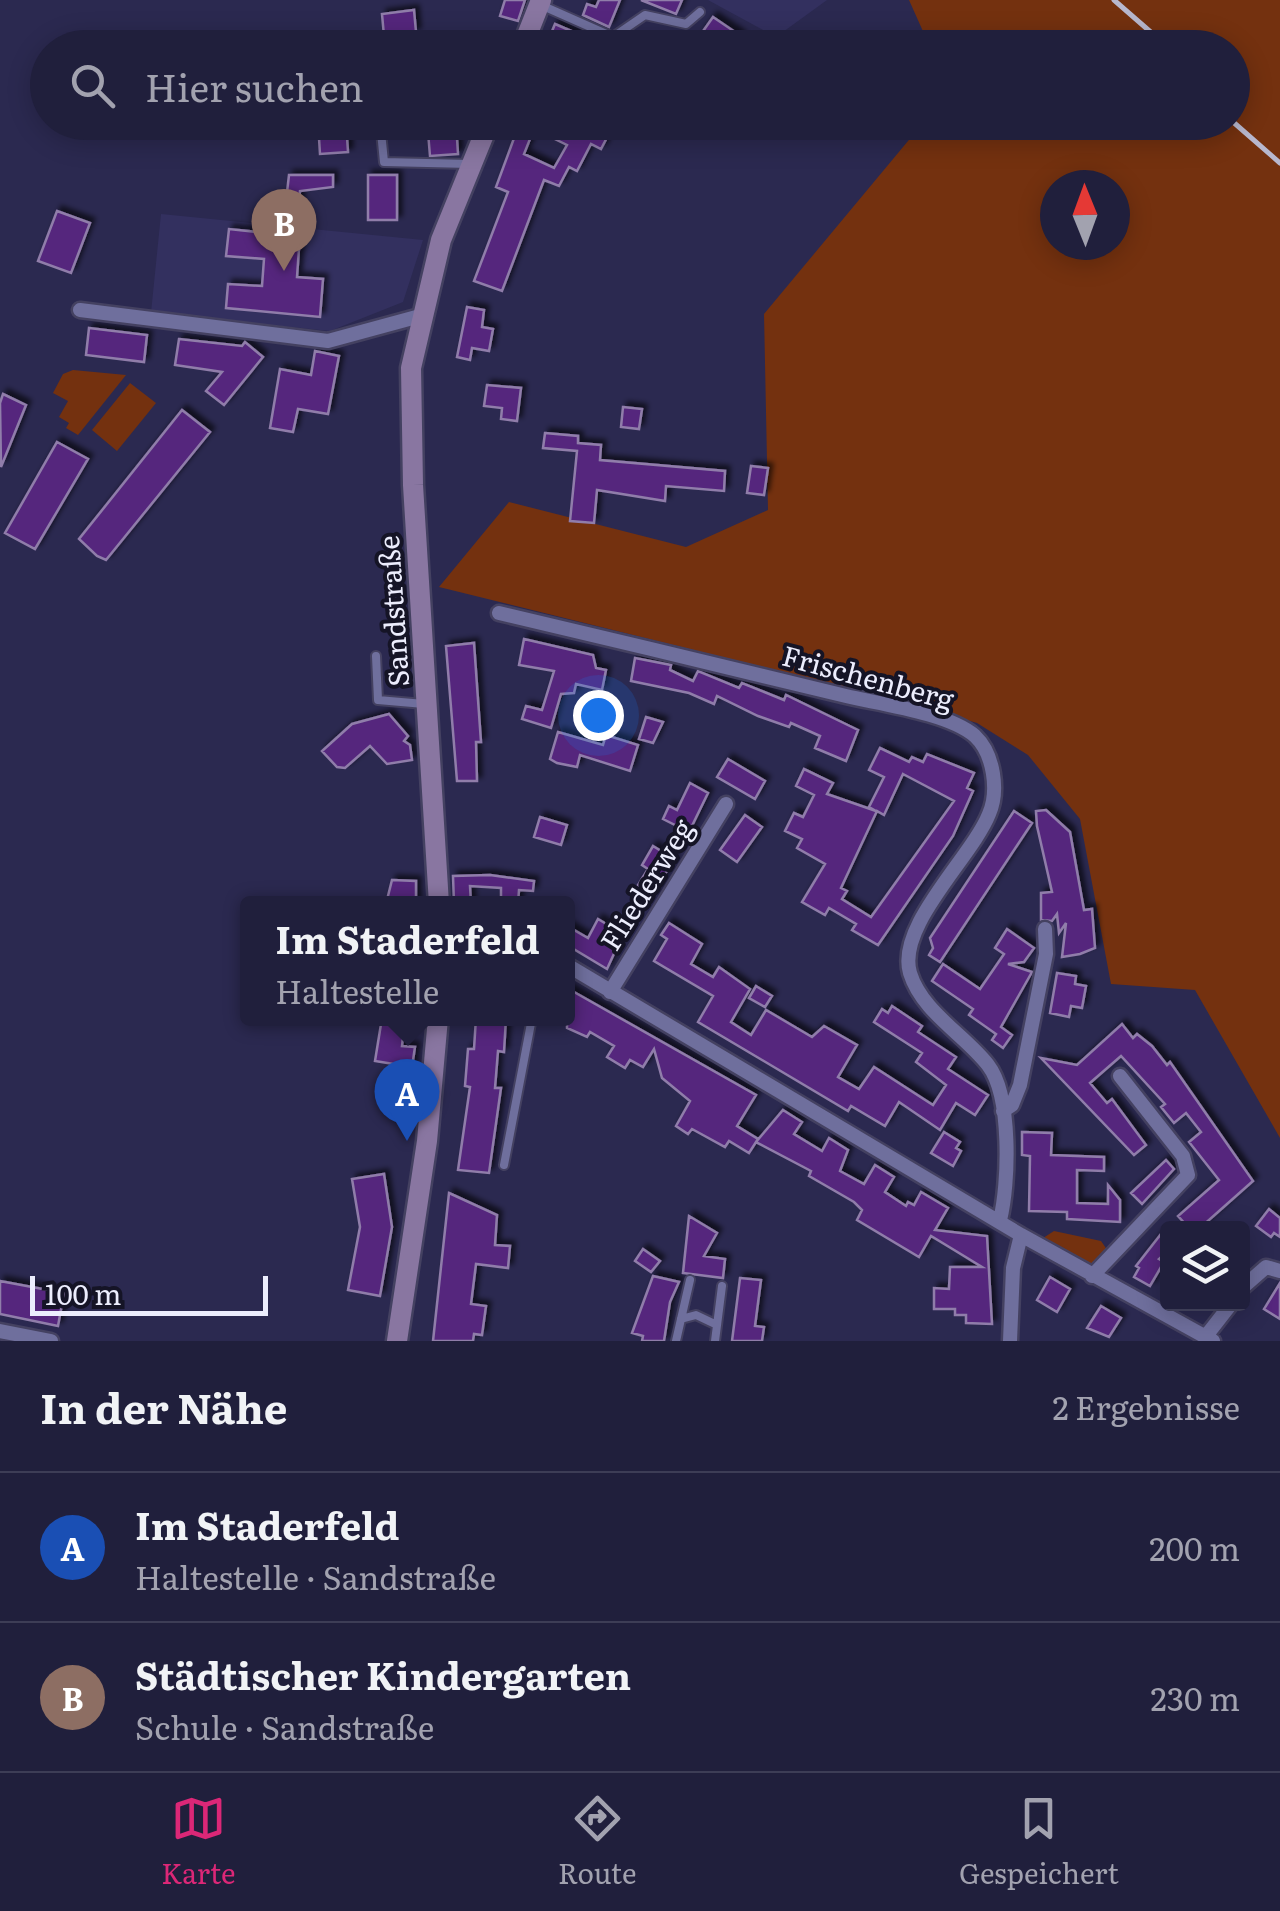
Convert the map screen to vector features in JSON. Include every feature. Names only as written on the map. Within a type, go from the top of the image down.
[{"type":"street","points":[[529,30],[540,2]]},
{"type":"street","name":"Sandstraße","points":[[439,896],[410,422],[411,368],[420,316],[441,240],[481,140]]},
{"type":"street","points":[[80,310],[328,341],[420,316]]},
{"type":"street","name":"Frischenberg","points":[[499,614],[953,723],[976,737],[993,771],[990,813],[914,932],[909,970],[919,992],[988,1066],[999,1084],[1006,1195],[1000,1220]]},
{"type":"street","name":"Fliederweg","points":[[610,992],[726,804]]},
{"type":"street","name":"Frischenberg","points":[[1003,1111],[1012,1105],[1020,1085],[1046,954],[1045,928]]},
{"type":"street","points":[[575,971],[1021,1235],[1210,1338],[1227,1311]]},
{"type":"street","points":[[396,1341],[428,1141],[437,1026]]},
{"type":"street","points":[[1092,1276],[1188,1175],[1184,1156],[1120,1076]]},
{"type":"street","points":[[1010,1341],[1013,1268],[1021,1235]]},
{"type":"street","points":[[1250,1281],[1266,1267],[1280,1271]]},
{"type":"street","points":[[0,1331],[51,1341]]},
{"type":"lane","points":[[540,2],[598,30]]},
{"type":"lane","points":[[625,30],[646,15],[686,24],[700,12]]},
{"type":"lane","points":[[382,140],[384,162],[471,164]]},
{"type":"lane","points":[[376,656],[378,700],[428,704]]},
{"type":"lane","points":[[504,1165],[530,1026]]},
{"type":"lane","points":[[676,1341],[690,1280]]},
{"type":"lane","points":[[715,1341],[722,1286]]},
{"type":"lane","points":[[681,1319],[696,1315],[717,1325]]},
{"type":"shaded area","points":[[708,0],[827,0],[786,30],[763,30]]},
{"type":"shaded area","points":[[909,0],[1280,0],[1280,1138],[1195,990],[1111,984],[1080,819],[1028,755],[977,723],[923,707],[439,587],[509,502],[686,547],[768,510],[764,314],[909,140],[1250,140],[1250,30],[922,30]]},
{"type":"shaded area","points":[[161,214],[423,240],[403,302],[330,331],[151,313]]},
{"type":"shaded area","points":[[73,370],[126,375],[78,435],[66,428],[69,423],[59,417],[68,401],[53,393],[63,374]]},
{"type":"shaded area","points":[[130,383],[156,403],[117,451],[92,430]]},
{"type":"shaded area","points":[[1054,1231],[1101,1241],[1108,1251],[1088,1267],[1040,1240]]},
{"type":"building","points":[[505,0],[525,0],[518,21],[500,16]]},
{"type":"building","points":[[599,0],[620,0],[609,27],[583,15],[587,4],[596,7]]},
{"type":"building","points":[[641,0],[682,0],[676,14]]},
{"type":"building","points":[[414,10],[416,30],[383,30],[382,14]]},
{"type":"building","points":[[713,17],[732,30],[704,30]]},
{"type":"building","points":[[319,140],[347,140],[348,152],[320,154]]},
{"type":"building","points":[[429,140],[457,140],[458,154],[430,156]]},
{"type":"building","points":[[513,140],[530,140],[524,154],[554,168],[567,145],[557,140],[606,140],[601,149],[591,144],[577,171],[569,167],[559,186],[544,180],[502,291],[474,281],[508,192],[496,187]]},
{"type":"building","points":[[289,175],[333,175],[333,187],[300,191],[296,233],[300,234],[297,277],[323,279],[320,317],[226,308],[228,284],[262,286],[264,259],[226,256],[229,229],[267,233],[271,200],[286,201]]},
{"type":"building","points":[[368,175],[397,175],[397,220],[368,220]]},
{"type":"building","points":[[57,211],[90,223],[71,273],[38,261]]},
{"type":"building","points":[[467,307],[484,310],[482,327],[493,329],[489,351],[472,348],[470,360],[457,357]]},
{"type":"building","points":[[89,328],[147,335],[144,362],[86,355]]},
{"type":"building","points":[[179,339],[242,346],[245,342],[263,357],[224,405],[206,391],[222,372],[175,365]]},
{"type":"building","points":[[315,351],[339,356],[328,414],[298,409],[293,432],[270,428],[280,369],[311,375]]},
{"type":"building","points":[[487,385],[521,388],[517,421],[501,419],[502,408],[484,406]]},
{"type":"building","points":[[3,394],[26,405],[1,467],[0,403]]},
{"type":"building","points":[[623,407],[642,409],[639,429],[621,427]]},
{"type":"building","points":[[182,410],[210,432],[106,560],[97,556],[79,539]]},
{"type":"building","points":[[545,433],[578,436],[578,443],[601,445],[600,460],[725,471],[724,491],[666,486],[665,501],[597,490],[594,523],[570,521],[577,451],[543,448]]},
{"type":"building","points":[[57,442],[88,459],[35,549],[5,533]]},
{"type":"building","points":[[751,466],[768,468],[764,495],[747,493]]},
{"type":"building","points":[[524,639],[593,655],[596,668],[606,670],[602,690],[576,684],[574,693],[561,694],[551,728],[522,719],[526,706],[542,710],[554,671],[519,665]]},
{"type":"building","points":[[474,643],[481,742],[476,742],[477,781],[457,781],[446,646]]},
{"type":"building","points":[[635,658],[671,665],[670,670],[693,681],[698,671],[739,688],[742,683],[784,700],[786,695],[858,730],[846,761],[815,748],[820,736],[791,723],[789,727],[758,716],[717,696],[714,704],[689,693],[631,681]]},
{"type":"building","points":[[389,714],[408,736],[404,741],[410,745],[412,760],[387,764],[370,746],[345,768],[337,767],[322,751],[352,724]]},
{"type":"building","points":[[646,717],[663,722],[653,743],[639,739]]},
{"type":"building","points":[[558,732],[603,745],[606,735],[638,745],[630,771],[580,755],[577,767],[557,763],[550,759]]},
{"type":"building","points":[[880,748],[909,762],[912,757],[923,762],[927,754],[974,773],[967,788],[973,791],[953,836],[878,945],[852,930],[856,924],[829,908],[825,915],[802,902],[825,864],[797,848],[802,839],[785,831],[794,813],[803,817],[814,795],[796,786],[804,769],[833,783],[827,794],[876,811],[869,807],[884,777],[869,770]],"holes":[[[903,774],[954,801],[871,917],[842,899],[847,891],[841,888],[877,811],[884,815]]]},
{"type":"building","points":[[728,759],[765,781],[755,799],[717,777]]},
{"type":"building","points":[[690,783],[708,793],[689,832],[663,819],[669,806],[677,810]]},
{"type":"building","points":[[1046,810],[1070,832],[1084,910],[1092,909],[1095,948],[1080,954],[1062,957],[1066,923],[1059,933],[1057,914],[1052,921],[1041,920],[1041,893],[1052,892],[1036,811]]},
{"type":"building","points":[[1014,811],[1032,823],[940,962],[929,955],[933,948],[930,938]]},
{"type":"building","points":[[745,815],[762,827],[737,862],[720,850]]},
{"type":"building","points":[[540,817],[567,825],[561,845],[534,837]]},
{"type":"building","points":[[653,846],[674,859],[651,898],[638,885],[648,869],[642,865]]},
{"type":"building","points":[[490,875],[534,881],[533,891],[519,890],[519,896],[501,896],[501,888],[470,886],[471,896],[454,896],[453,876]]},
{"type":"building","points":[[392,880],[416,881],[416,896],[388,896]]},
{"type":"building","points":[[598,919],[623,934],[607,969],[575,950],[575,931],[588,938]]},
{"type":"building","points":[[669,923],[702,944],[691,964],[713,977],[719,967],[750,989],[731,1022],[751,1035],[766,1010],[812,1037],[824,1026],[857,1045],[838,1077],[859,1089],[874,1067],[933,1105],[946,1085],[916,1062],[922,1053],[874,1022],[882,1009],[888,1013],[892,1006],[922,1026],[918,1032],[956,1057],[948,1069],[988,1095],[975,1115],[956,1103],[940,1130],[899,1102],[885,1126],[851,1106],[848,1111],[698,1022],[713,996],[654,961],[667,939],[661,935]]},
{"type":"building","points":[[1007,929],[1034,948],[1024,962],[1008,964],[1032,972],[1001,1027],[1012,1035],[1003,1048],[992,1040],[996,1034],[969,1015],[973,1009],[932,981],[943,964],[980,989],[1004,954],[995,948]]},
{"type":"building","points":[[1057,973],[1076,976],[1075,984],[1086,986],[1082,1008],[1071,1006],[1069,1017],[1050,1013]]},
{"type":"building","points":[[756,986],[772,996],[765,1007],[749,998]]},
{"type":"building","points":[[575,993],[756,1095],[737,1126],[758,1139],[749,1153],[729,1141],[725,1147],[692,1129],[688,1134],[676,1126],[690,1101],[662,1078],[654,1049],[643,1067],[630,1060],[625,1068],[607,1057],[614,1046],[590,1032],[587,1037],[567,1028],[575,1026]]},
{"type":"building","points":[[1122,1024],[1133,1038],[1137,1034],[1152,1046],[1167,1065],[1170,1062],[1253,1181],[1208,1221],[1183,1221],[1178,1216],[1219,1180],[1189,1142],[1201,1132],[1186,1113],[1174,1123],[1161,1107],[1165,1104],[1121,1056],[1090,1083],[1107,1103],[1112,1099],[1146,1145],[1134,1155],[1041,1058],[1077,1065]]},
{"type":"building","points":[[381,1026],[404,1026],[402,1046],[415,1047],[412,1067],[375,1061]]},
{"type":"building","points":[[475,1026],[506,1026],[504,1052],[498,1051],[495,1088],[501,1088],[489,1173],[458,1170],[470,1087],[465,1086],[468,1049],[474,1049]]},
{"type":"building","points":[[783,1110],[802,1122],[794,1134],[822,1151],[829,1138],[848,1150],[840,1171],[864,1184],[875,1165],[894,1177],[885,1192],[906,1206],[908,1202],[914,1205],[921,1192],[948,1208],[935,1230],[987,1236],[992,1324],[966,1323],[966,1315],[955,1315],[955,1309],[934,1309],[934,1288],[949,1289],[950,1267],[982,1267],[931,1236],[919,1257],[857,1220],[862,1210],[809,1176],[811,1171],[756,1142]]},
{"type":"building","points":[[944,1132],[960,1142],[956,1148],[961,1151],[953,1166],[931,1153]]},
{"type":"building","points":[[1022,1132],[1052,1133],[1051,1155],[1104,1157],[1104,1171],[1077,1170],[1077,1203],[1108,1204],[1108,1185],[1120,1200],[1120,1222],[1067,1219],[1067,1212],[1029,1211],[1030,1156],[1022,1155]]},
{"type":"building","points":[[1166,1160],[1174,1169],[1142,1204],[1131,1193]]},
{"type":"building","points":[[384,1174],[392,1227],[380,1296],[348,1290],[360,1227],[352,1179]]},
{"type":"building","points":[[449,1193],[497,1215],[495,1245],[510,1246],[508,1268],[476,1264],[471,1304],[486,1306],[482,1335],[474,1334],[473,1341],[433,1341]]},
{"type":"building","points":[[1269,1209],[1280,1218],[1280,1237],[1274,1233],[1271,1237],[1256,1226]]},
{"type":"building","points":[[689,1216],[717,1233],[704,1256],[725,1259],[723,1278],[683,1273]]},
{"type":"building","points":[[1160,1235],[1160,1269],[1150,1286],[1134,1277],[1139,1268],[1136,1266]]},
{"type":"building","points":[[643,1249],[660,1261],[651,1272],[635,1261]]},
{"type":"building","points":[[653,1276],[679,1282],[670,1302],[664,1341],[642,1341],[643,1336],[632,1333]]},
{"type":"building","points":[[1050,1277],[1070,1289],[1057,1312],[1037,1300]]},
{"type":"building","points":[[740,1278],[761,1280],[755,1326],[764,1327],[762,1341],[732,1341]]},
{"type":"building","points":[[0,1281],[64,1293],[58,1326],[0,1314]]},
{"type":"building","points":[[1280,1283],[1280,1319],[1264,1309]]},
{"type":"building","points":[[1101,1306],[1121,1318],[1109,1337],[1087,1328]]},
{"type":"railway","points":[[1114,0],[1148,30]]},
{"type":"railway","points":[[1250,137],[1280,163]]},
{"type":"place","name":"Städtischer Kindergarten","points":[[284,271]]},
{"type":"place","name":"Im Staderfeld","points":[[407,1141]]}]
